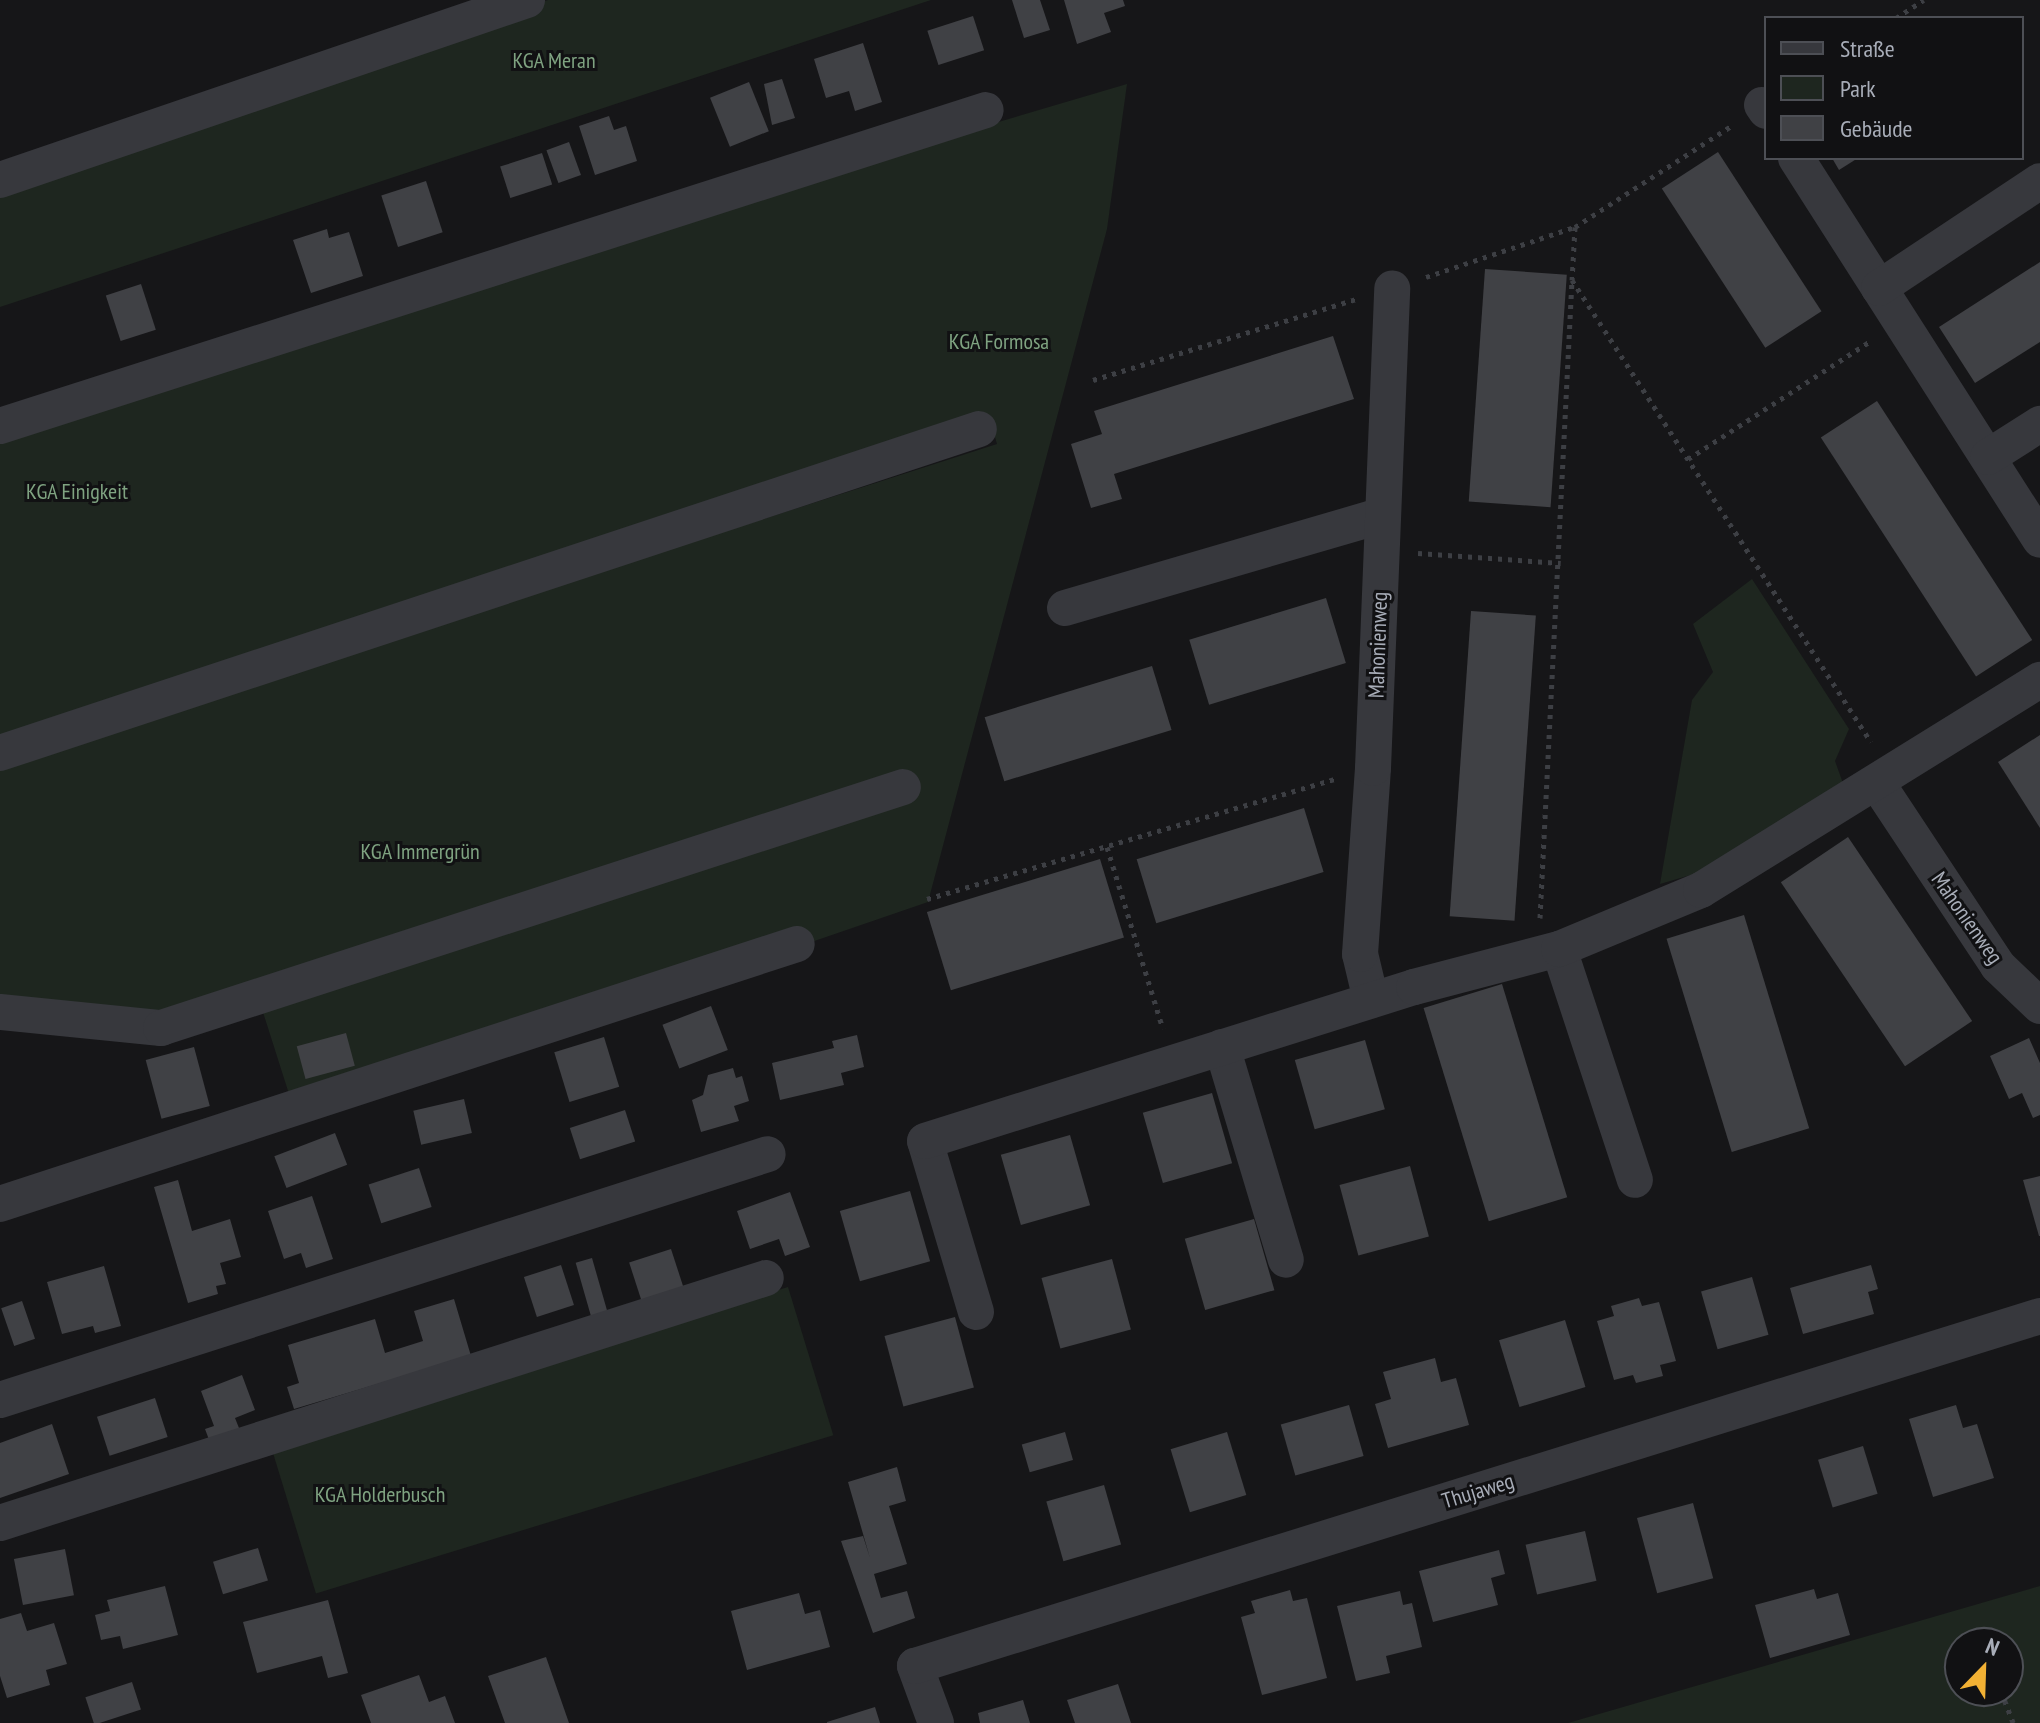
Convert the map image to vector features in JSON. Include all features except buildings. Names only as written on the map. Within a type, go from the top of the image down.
[{"type":"street","points":[[0,180],[527,0]]},
{"type":"street","points":[[0,426],[986,110]]},
{"type":"street","points":[[1797,160],[2040,540]]},
{"type":"street","points":[[1879,288],[2040,181]]},
{"type":"street","name":"Mahonienweg","points":[[1371,1000],[1360,954],[1373,768],[1392,288]]},
{"type":"street","points":[[1988,457],[2040,424]]},
{"type":"street","points":[[0,753],[979,429]]},
{"type":"street","points":[[1065,608],[1383,515]]},
{"type":"street","points":[[976,1312],[925,1141],[1371,1000],[1549,951],[1701,890],[2040,680]]},
{"type":"street","name":"Mahonienweg","points":[[1884,778],[1998,966],[2040,1006]]},
{"type":"street","points":[[0,1012],[161,1028],[903,787]]},
{"type":"street","points":[[0,1204],[797,944]]},
{"type":"street","points":[[1549,951],[1635,1180]]},
{"type":"street","points":[[1222,1047],[1286,1260]]},
{"type":"street","points":[[0,1400],[768,1154]]},
{"type":"street","points":[[0,1523],[766,1278]]},
{"type":"street","name":"Thujaweg","points":[[936,1723],[915,1666],[2040,1316]]},
{"type":"path","points":[[1899,16],[1924,0]]},
{"type":"path","points":[[1093,380],[1392,288],[1575,227],[1764,108]]},
{"type":"path","points":[[1549,951],[1575,227]]},
{"type":"path","points":[[1572,280],[1688,459],[1884,778]]},
{"type":"path","points":[[1688,459],[1901,322]]},
{"type":"path","points":[[1381,551],[1561,563]]},
{"type":"path","points":[[927,899],[1373,768]]},
{"type":"path","points":[[1107,847],[1173,1063]]},
{"type":"green space","name":"KGA Meran","points":[[548,0],[931,0],[0,307],[0,187]]},
{"type":"green space","points":[[1127,84],[1107,229],[928,902],[297,1119],[261,1006],[144,1013],[0,1000],[0,764],[997,444],[989,416],[0,741],[0,439],[796,182]]},
{"type":"green space","points":[[1752,579],[1849,729],[1835,761],[1844,786],[1694,874],[1660,884],[1692,700],[1713,672],[1693,624]]},
{"type":"green space","name":"KGA Holderbusch","points":[[788,1287],[833,1435],[316,1593],[271,1445]]},
{"type":"green space","points":[[2040,1586],[2040,1723],[1568,1723]]},
{"type":"park label","name":"KGA Formosa","points":[[999,342]]},
{"type":"park label","name":"KGA Einigkeit","points":[[77,492]]},
{"type":"park label","name":"KGA Immergrün","points":[[420,852]]}]
